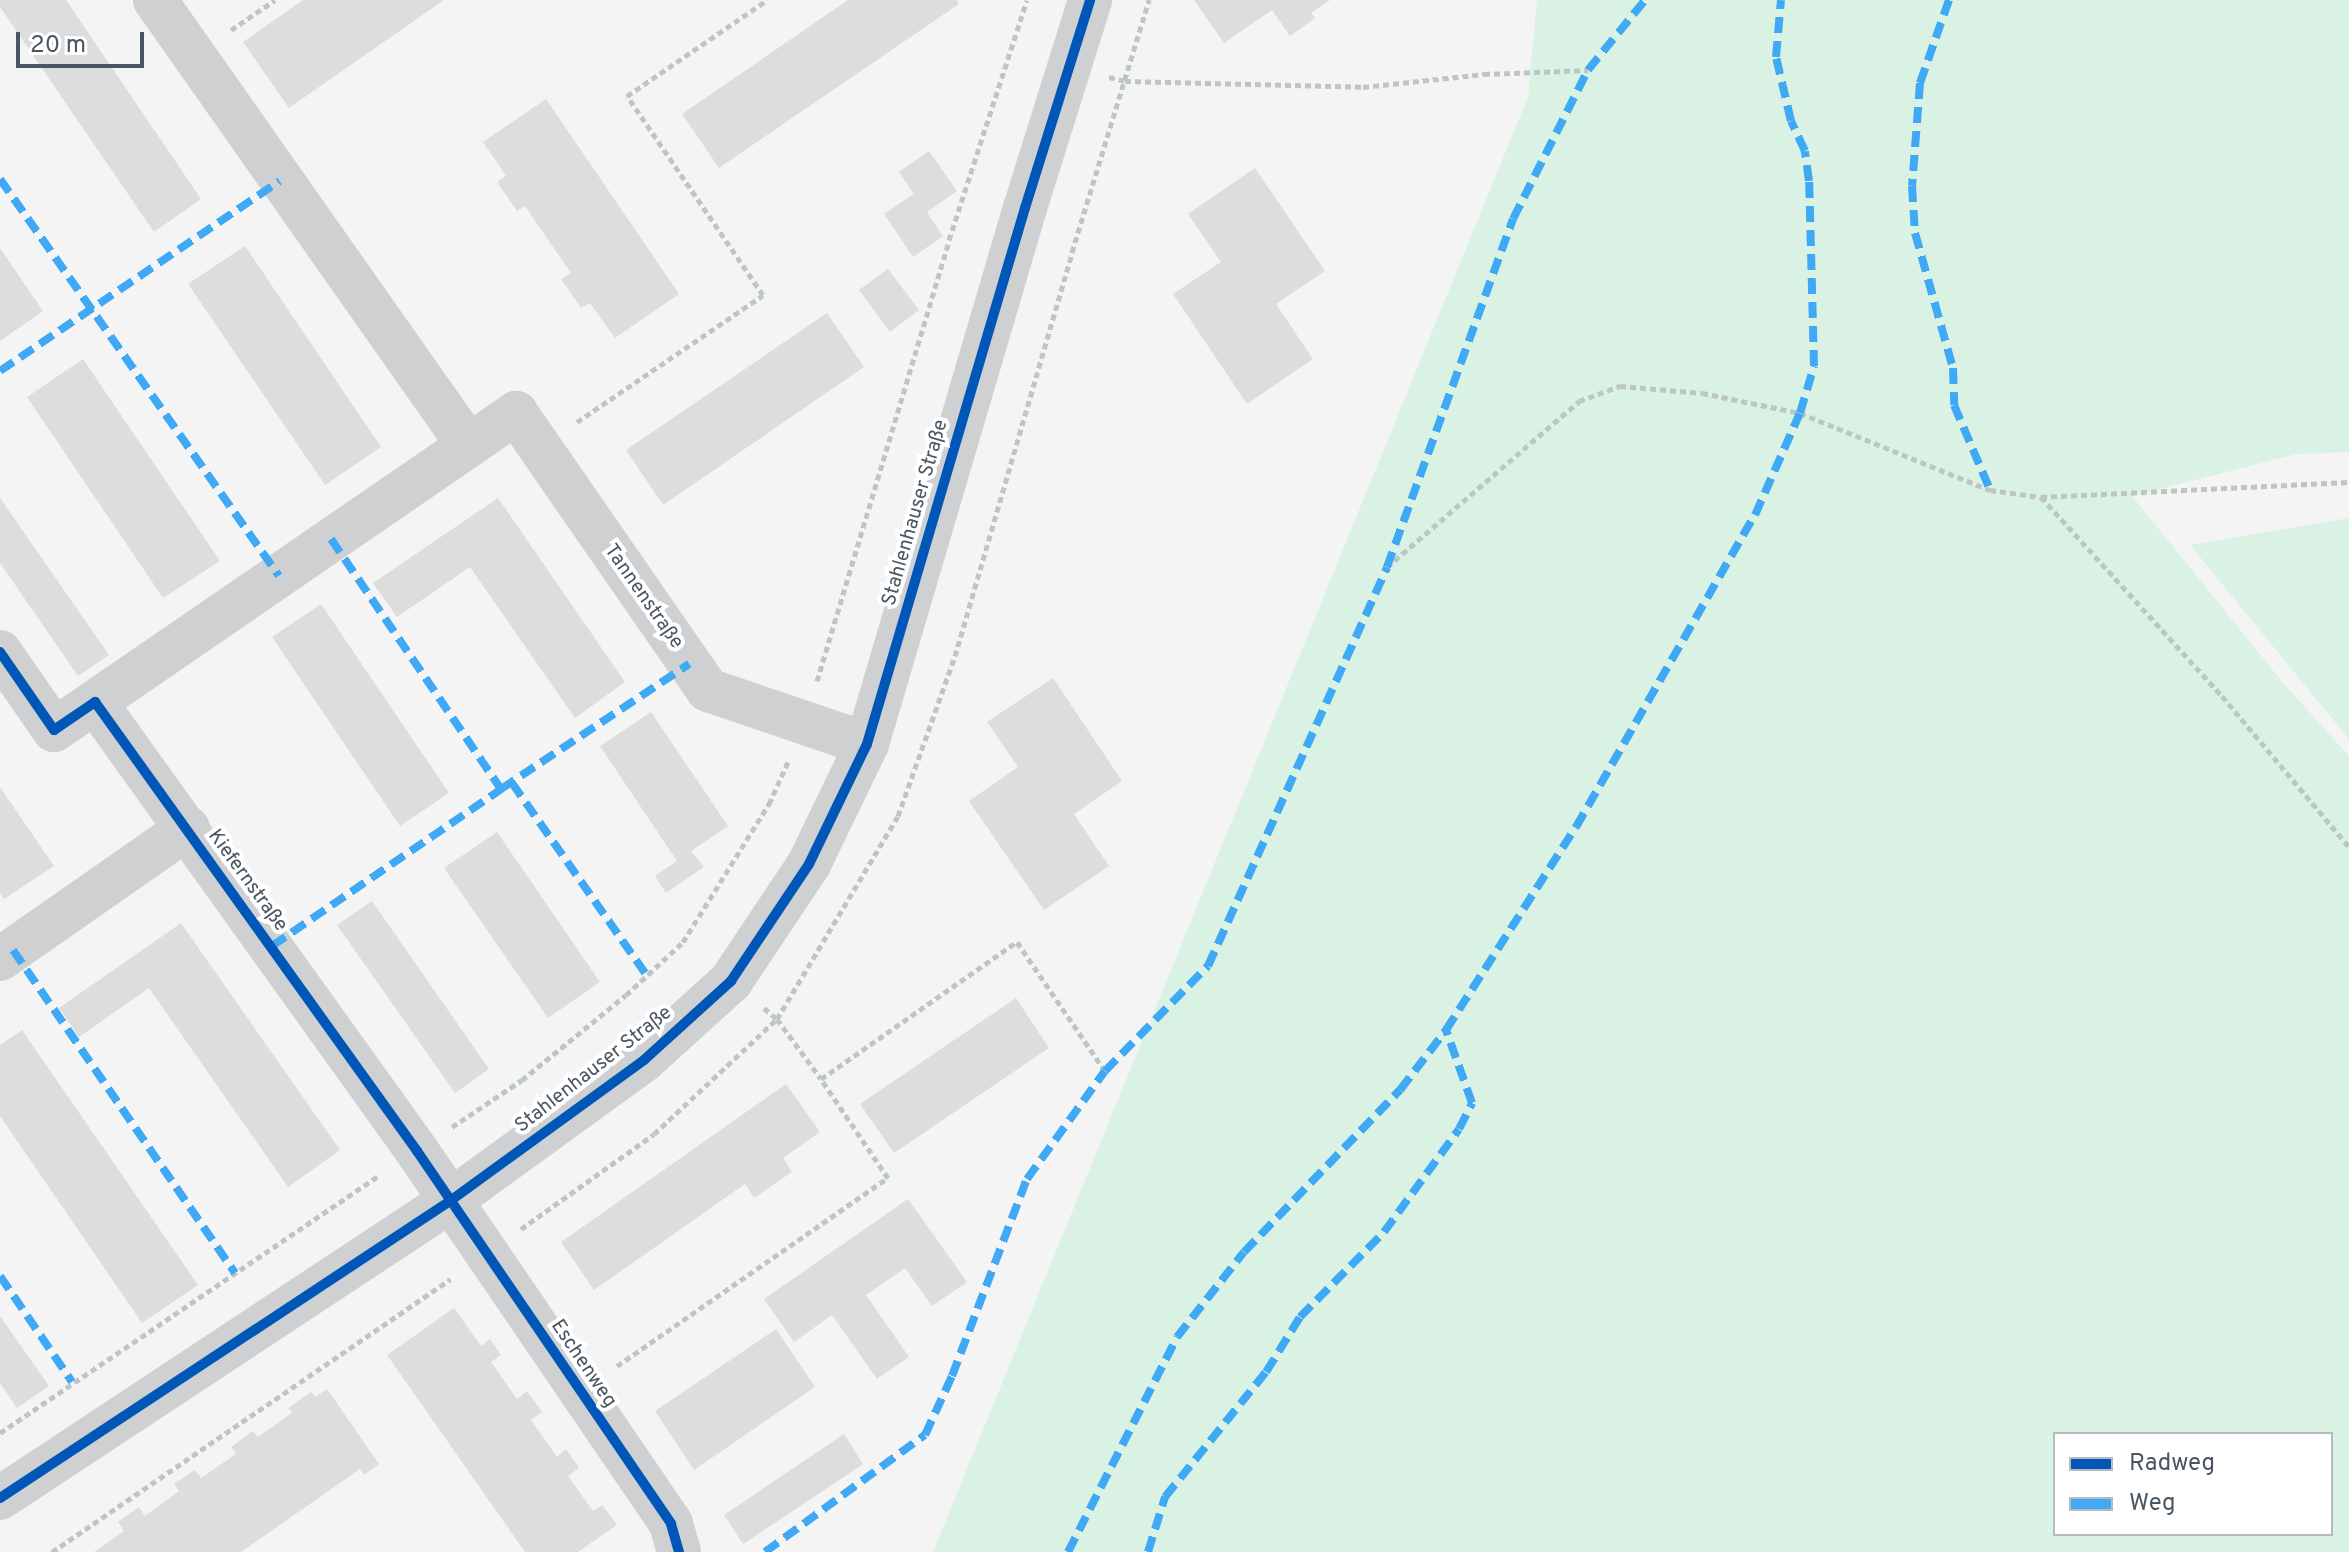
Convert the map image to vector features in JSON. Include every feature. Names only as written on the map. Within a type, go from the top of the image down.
[{"type":"street","points":[[155,0],[468,445]]},
{"type":"street","name":"Stahlenhauser Straße","points":[[0,1498],[450,1201],[644,1060],[731,981],[809,864],[867,744],[1090,0]]},
{"type":"street","name":"Tannenstraße","points":[[95,702],[516,413],[708,690],[867,744]]},
{"type":"street","points":[[0,652],[54,730],[95,702]]},
{"type":"street","name":"Kiefernstraße","points":[[95,702],[188,828],[450,1201]]},
{"type":"street","name":"Kiefernstraße","points":[[0,959],[188,828]]},
{"type":"street","name":"Eschenweg","points":[[450,1201],[671,1524],[679,1552]]},
{"type":"path","points":[[194,56],[275,0]]},
{"type":"path","points":[[539,448],[763,295],[627,96],[767,0]]},
{"type":"path","points":[[0,1433],[522,1080],[626,995],[683,942],[769,804],[805,723],[949,240],[1027,0]]},
{"type":"path","points":[[52,1552],[486,1254],[654,1134],[777,1019],[898,816],[955,656],[1149,0]]},
{"type":"path","points":[[1069,67],[1125,81],[1363,87],[1484,74],[1588,70]]},
{"type":"path","points":[[1387,567],[1579,401],[1620,386],[1702,393],[1800,413],[1990,490],[2041,497],[2349,482]]},
{"type":"path","points":[[2041,497],[2222,696],[2349,847]]},
{"type":"path","points":[[821,1079],[1017,942],[1105,1071]]},
{"type":"path","points":[[580,1392],[888,1178],[777,1019]]},
{"type":"green space","points":[[1537,0],[2349,0],[2349,452],[2297,454],[2132,496],[2284,684],[2349,756],[2349,1552],[933,1552],[1528,97]]},
{"type":"green space","points":[[2349,518],[2349,739],[2190,545]]},
{"type":"building","points":[[0,0],[66,0],[201,199],[154,232],[0,7]]},
{"type":"building","points":[[303,0],[444,0],[289,108],[243,42]]},
{"type":"building","points":[[848,0],[957,0],[959,4],[719,168],[682,114]]},
{"type":"building","points":[[1194,0],[1330,0],[1311,13],[1315,18],[1290,36],[1272,10],[1224,43]]},
{"type":"building","points":[[546,99],[679,294],[615,338],[590,303],[581,308],[561,279],[571,273],[525,206],[517,211],[497,182],[506,176],[483,142]]},
{"type":"building","points":[[929,151],[957,191],[927,212],[943,236],[913,257],[884,214],[914,194],[899,172]]},
{"type":"building","points":[[1255,168],[1325,271],[1276,304],[1313,359],[1247,404],[1173,294],[1221,262],[1188,214]]},
{"type":"building","points":[[245,246],[381,447],[325,485],[188,284]]},
{"type":"building","points":[[0,248],[43,311],[0,341]]},
{"type":"building","points":[[888,269],[919,310],[890,332],[859,290]]},
{"type":"building","points":[[827,313],[864,367],[663,505],[626,450]]},
{"type":"building","points":[[83,359],[220,561],[163,598],[27,397]]},
{"type":"building","points":[[0,498],[109,655],[78,676],[0,563]]},
{"type":"building","points":[[498,498],[625,682],[575,718],[470,567],[397,617],[373,583]]},
{"type":"building","points":[[321,604],[449,793],[400,826],[272,637]]},
{"type":"building","points":[[1053,678],[1122,781],[1074,814],[1109,866],[1044,910],[969,801],[1018,767],[987,722]]},
{"type":"building","points":[[651,712],[728,826],[691,851],[704,867],[666,893],[655,876],[677,861],[600,746]]},
{"type":"building","points":[[0,787],[54,866],[4,899],[0,893]]},
{"type":"building","points":[[497,832],[600,982],[548,1018],[444,868]]},
{"type":"building","points":[[372,901],[489,1069],[455,1093],[337,925]]},
{"type":"building","points":[[181,923],[340,1150],[288,1187],[149,988],[79,1037],[59,1008]]},
{"type":"building","points":[[1016,998],[1049,1048],[894,1153],[860,1104]]},
{"type":"building","points":[[22,1030],[198,1285],[142,1323],[0,1116],[0,1045]]},
{"type":"building","points":[[786,1084],[820,1132],[783,1158],[792,1172],[754,1198],[745,1184],[594,1290],[561,1242]]},
{"type":"building","points":[[908,1199],[967,1282],[932,1306],[905,1268],[866,1295],[909,1357],[877,1379],[832,1315],[794,1342],[764,1299]]},
{"type":"building","points":[[454,1308],[481,1346],[490,1339],[501,1355],[491,1362],[517,1399],[527,1391],[542,1412],[531,1420],[557,1457],[566,1449],[579,1468],[568,1476],[593,1511],[602,1505],[617,1525],[578,1552],[525,1552],[387,1355]]},
{"type":"building","points":[[0,1316],[49,1386],[17,1408],[0,1383]]},
{"type":"building","points":[[776,1329],[815,1387],[694,1470],[655,1411]]},
{"type":"building","points":[[327,1389],[379,1464],[364,1475],[360,1469],[241,1552],[94,1552],[124,1531],[118,1522],[139,1507],[145,1516],[179,1491],[174,1484],[195,1470],[201,1478],[236,1454],[231,1447],[253,1431],[258,1437],[292,1413],[288,1408],[311,1392],[315,1397]]},
{"type":"building","points":[[844,1434],[863,1464],[743,1544],[724,1515]]},
{"type":"marked path","points":[[765,1552],[925,1435],[952,1376],[1027,1179],[1105,1071],[1208,966],[1387,567],[1513,219],[1588,70],[1645,0]]},
{"type":"marked path","points":[[1068,1552],[1177,1337],[1244,1252],[1400,1090],[1446,1030],[1576,827],[1755,515],[1800,413],[1814,366],[1809,181],[1805,151],[1791,121],[1776,57],[1781,0]]},
{"type":"marked path","points":[[1949,0],[1920,83],[1912,186],[1915,233],[1953,368],[1954,405],[1990,490]]},
{"type":"marked path","points":[[0,179],[279,576]]},
{"type":"marked path","points":[[0,371],[280,181]]},
{"type":"marked path","points":[[331,539],[501,789],[689,664]]},
{"type":"marked path","points":[[512,783],[647,976]]},
{"type":"marked path","points":[[272,946],[501,789]]},
{"type":"marked path","points":[[13,950],[235,1273]]},
{"type":"marked path","points":[[1148,1552],[1165,1497],[1266,1372],[1300,1317],[1384,1232],[1459,1129],[1472,1103],[1446,1030]]},
{"type":"marked path","points":[[0,1276],[72,1382]]},
{"type":"cycle path","points":[[0,1498],[450,1201],[644,1060],[731,981],[809,864],[867,744],[1025,208],[1090,0]]},
{"type":"cycle path","points":[[0,652],[54,730],[95,702],[417,1151],[671,1524],[679,1552]]}]
